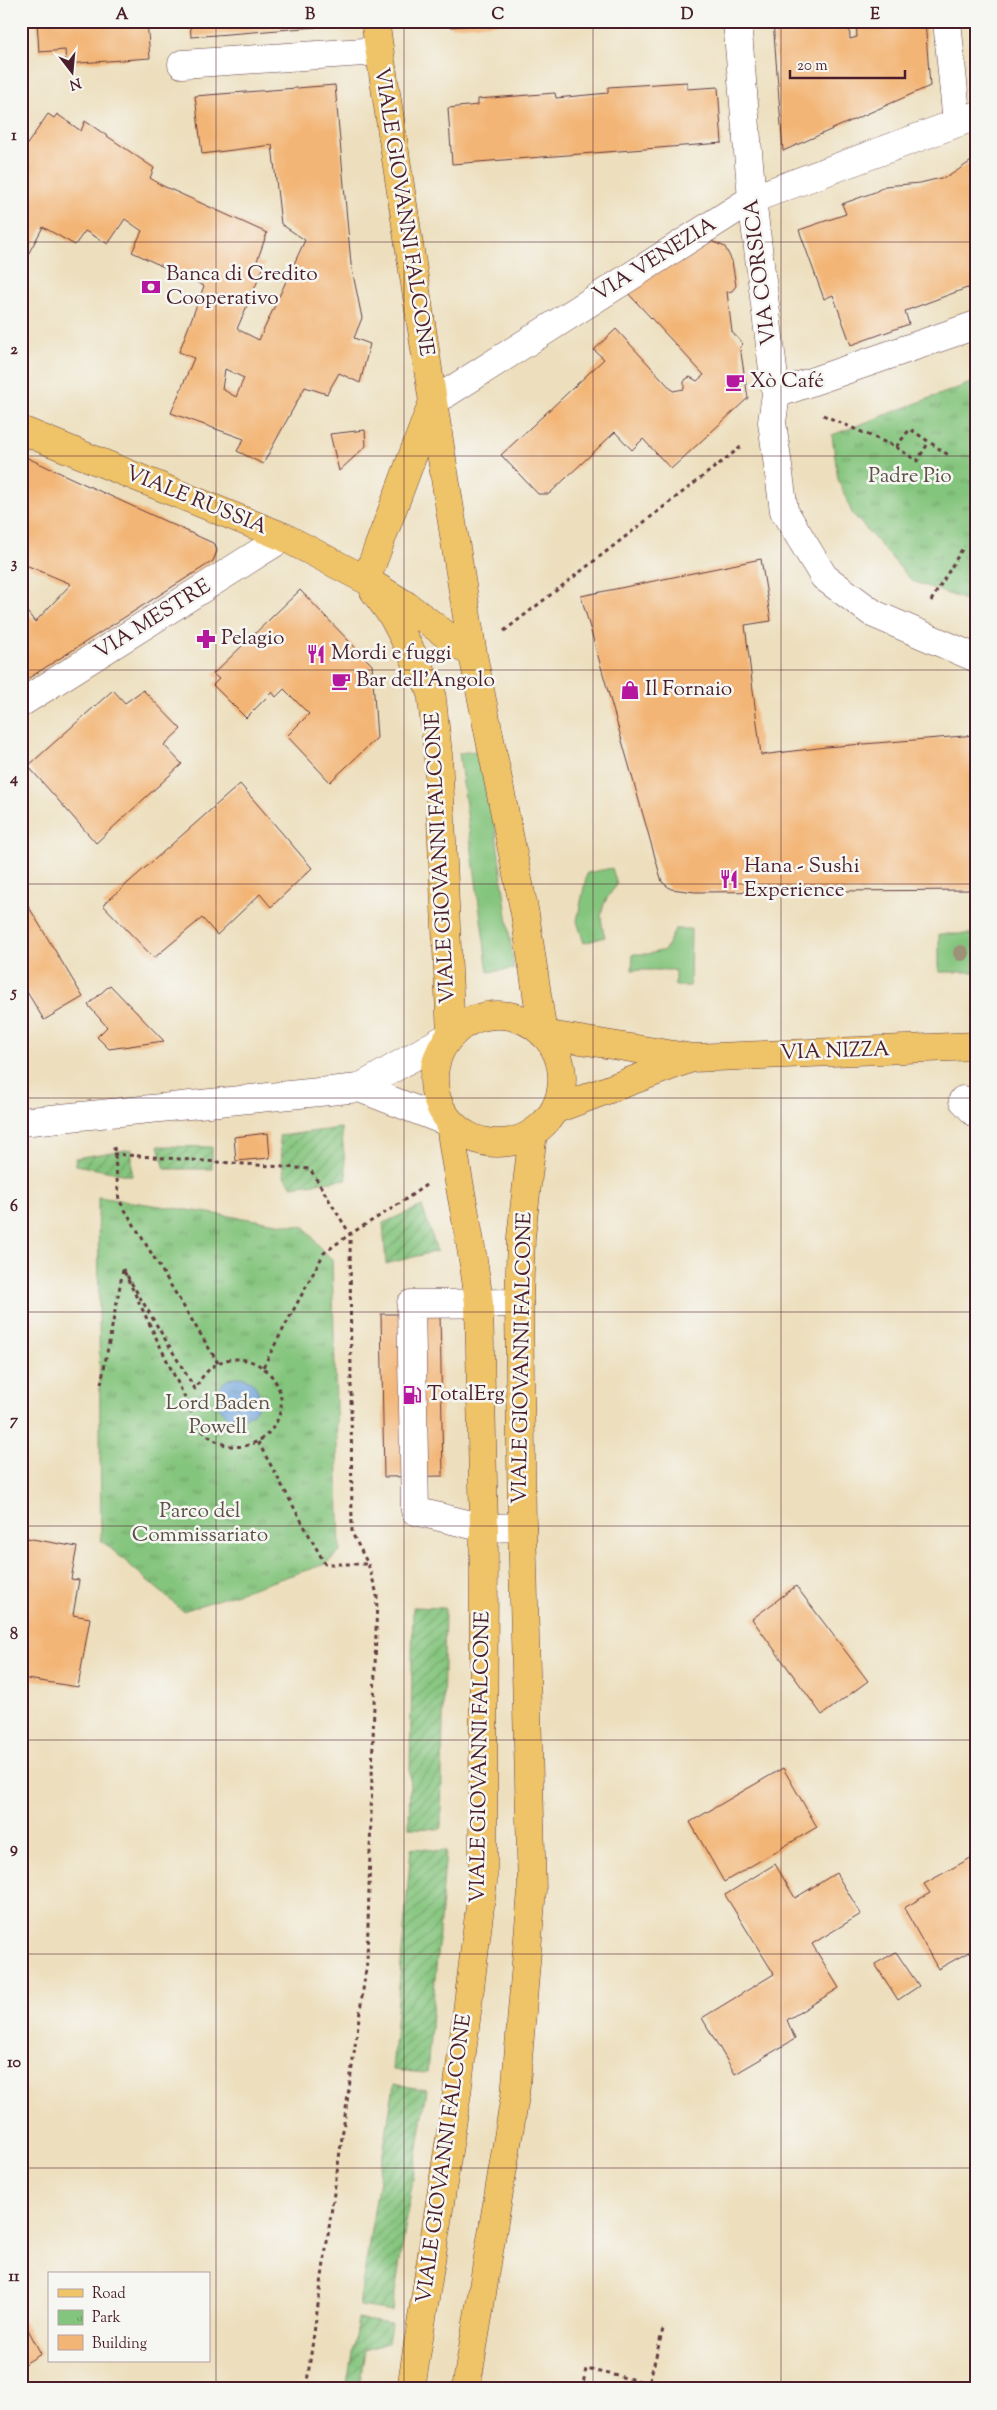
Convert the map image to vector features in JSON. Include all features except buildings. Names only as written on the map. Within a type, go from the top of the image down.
[{"type":"main road","name":"VIALE GIOVANNI FALCONE","points":[[375,21],[432,402],[473,655],[525,914],[543,1034]]},
{"type":"main road","name":"VIALE GIOVANNI FALCONE","points":[[432,402],[366,580],[393,617],[431,690],[438,754],[451,1035]]},
{"type":"main road","name":"VIALE RUSSIA","points":[[21,430],[284,537],[366,580]]},
{"type":"main road","points":[[366,580],[406,605],[473,655]]},
{"type":"main road","points":[[507,1016],[526,1022],[543,1034],[555,1050],[561,1070],[560,1091],[554,1110],[545,1123],[533,1132],[508,1142],[481,1141],[464,1134],[450,1122],[439,1107],[434,1088],[434,1069],[440,1051],[451,1035],[468,1023],[486,1017],[507,1016]]},
{"type":"main road","name":"VIA NIZZA","points":[[543,1034],[693,1058],[976,1046]]},
{"type":"main road","name":"VIA NIZZA","points":[[554,1110],[693,1058]]},
{"type":"main road","name":"VIALE GIOVANNI FALCONE","points":[[411,2389],[457,2093],[483,1882],[484,1528],[479,1304],[475,1269],[455,1164],[450,1122]]},
{"type":"main road","name":"VIALE GIOVANNI FALCONE","points":[[466,2389],[515,2096],[532,1890],[522,1527],[519,1303],[521,1237],[533,1132]]},
{"type":"street","name":"VIA CORSICA","points":[[737,21],[752,199],[776,394],[772,422],[784,511],[824,577],[874,614],[976,658]]},
{"type":"street","points":[[947,21],[967,120]]},
{"type":"street","points":[[182,64],[379,51]]},
{"type":"street","name":"VIA VENEZIA","points":[[432,402],[752,199],[967,120]]},
{"type":"street","points":[[776,394],[976,325]]},
{"type":"street","name":"VIA MESTRE","points":[[21,703],[284,537]]},
{"type":"street","points":[[21,1122],[116,1114],[359,1088],[451,1035]]},
{"type":"street","points":[[359,1088],[450,1122]]},
{"type":"street","points":[[519,1303],[411,1304],[415,1511],[484,1528],[522,1527]]},
{"type":"path","points":[[776,394],[896,448],[916,461],[929,442]]},
{"type":"path","points":[[473,655],[772,422]]},
{"type":"path","points":[[896,448],[910,429],[950,456]]},
{"type":"path","points":[[913,631],[964,546]]},
{"type":"path","points":[[116,1114],[113,1154],[119,1200],[218,1363]]},
{"type":"path","points":[[113,1154],[310,1170],[350,1234],[352,1533],[368,1564],[377,1594],[367,1962],[306,2389]]},
{"type":"path","points":[[262,1367],[324,1253],[350,1234],[396,1206],[455,1164]]},
{"type":"path","points":[[123,1269],[195,1389],[200,1378],[208,1369],[230,1359],[252,1361],[273,1377],[281,1406],[278,1420],[270,1432],[258,1442],[246,1447],[232,1447],[214,1440],[199,1427],[123,1269]]},
{"type":"path","points":[[101,1384],[123,1269]]},
{"type":"path","points":[[258,1442],[325,1564],[368,1564]]},
{"type":"path","points":[[582,2389],[586,2369],[649,2383],[663,2330]]},
{"type":"green space","name":"Padre Pio","points":[[976,381],[976,602],[968,601],[912,581],[852,513],[838,479],[832,435]]},
{"type":"green space","points":[[485,750],[514,969],[488,972],[459,753]]},
{"type":"green space","points":[[612,868],[617,885],[607,898],[602,910],[605,937],[584,943],[577,921],[587,873]]},
{"type":"green space","points":[[675,929],[691,929],[690,986],[675,986],[675,970],[632,970],[633,954],[648,954],[665,950]]},
{"type":"green space","points":[[939,934],[976,934],[976,972],[939,972]]},
{"type":"green space","points":[[341,1128],[347,1179],[292,1186],[284,1176],[279,1136]]},
{"type":"green space","points":[[158,1146],[212,1147],[212,1169],[165,1169]]},
{"type":"green space","points":[[132,1149],[132,1176],[76,1165],[75,1158]]},
{"type":"green space","name":"Lord Baden Powell","points":[[98,1197],[305,1227],[324,1253],[332,1259],[340,1552],[325,1564],[183,1611],[101,1540]]},
{"type":"green space","points":[[422,1206],[437,1251],[386,1264],[383,1223]]},
{"type":"green space","points":[[413,1607],[445,1608],[441,1829],[409,1828]]},
{"type":"green space","points":[[411,1848],[446,1851],[427,2073],[392,2070]]},
{"type":"green space","points":[[394,2084],[427,2090],[392,2311],[359,2306]]},
{"type":"green space","points":[[358,2319],[391,2324],[388,2343],[365,2350],[359,2389],[346,2389]]},
{"type":"water","points":[[238,1377],[253,1383],[259,1398],[253,1413],[238,1419],[223,1413],[217,1398],[223,1383]]},
{"type":"place","name":"Banca di Credito Cooperativo","points":[[151,287]]},
{"type":"place","name":"Xò Café","points":[[735,382]]},
{"type":"place","name":"Pelagio","points":[[206,639]]},
{"type":"place","name":"Mordi e fuggi","points":[[316,654]]},
{"type":"place","name":"Bar dell'Angolo","points":[[341,681]]},
{"type":"place","name":"Il Fornaio","points":[[630,690]]},
{"type":"place","name":"Hana - Sushi Experience","points":[[729,879]]},
{"type":"place","name":"TotalErg","points":[[412,1395]]},
{"type":"park label","name":"Parco del Commissariato","points":[[200,1524]]}]
